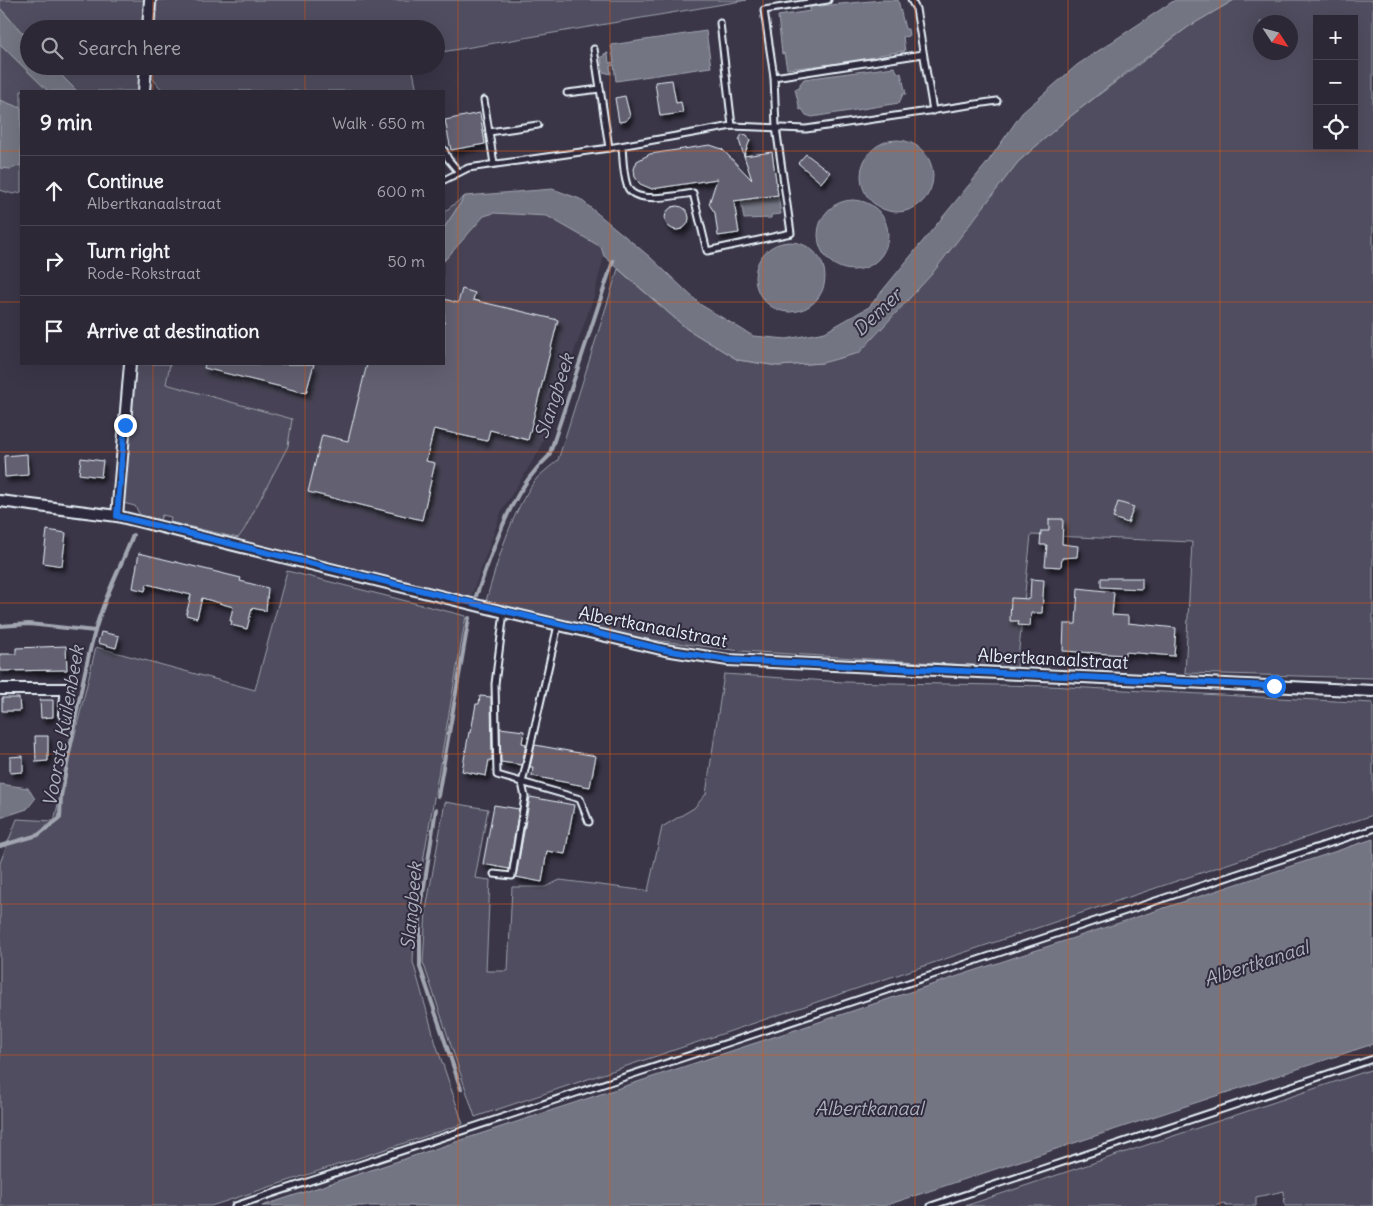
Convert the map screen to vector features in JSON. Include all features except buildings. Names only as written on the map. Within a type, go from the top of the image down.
[{"type":"street","points":[[149,20],[150,0]]},
{"type":"street","points":[[144,90],[145,75]]},
{"type":"street","points":[[117,516],[130,365]]},
{"type":"street","name":"Albertkanaalstraat","points":[[0,501],[117,516],[665,650],[728,660],[1373,690]]},
{"type":"street","points":[[0,689],[67,689],[64,714]]},
{"type":"lane","points":[[622,146],[627,188],[634,195],[648,198],[693,193],[707,251],[791,233],[776,127],[774,77],[764,10],[828,0]]},
{"type":"lane","points":[[911,0],[916,9],[933,110]]},
{"type":"lane","points":[[720,23],[732,126]]},
{"type":"lane","points":[[594,49],[609,148]]},
{"type":"lane","points":[[774,77],[923,54]]},
{"type":"lane","points":[[567,93],[600,89]]},
{"type":"lane","points":[[484,100],[494,164]]},
{"type":"lane","points":[[445,179],[459,172],[494,164],[622,146],[732,126],[806,129],[997,101]]},
{"type":"lane","points":[[489,132],[538,125]]},
{"type":"lane","points":[[445,152],[459,172]]},
{"type":"lane","points":[[504,612],[494,684],[497,775],[580,799],[590,822]]},
{"type":"lane","points":[[494,874],[512,876],[525,797],[522,783],[558,624]]},
{"type":"lane","points":[[235,1206],[1373,829]]},
{"type":"lane","points":[[931,1206],[1373,1059]]},
{"type":"shaded area","points":[[0,0],[144,0],[143,20],[20,20],[20,30],[0,8]]},
{"type":"shaded area","points":[[157,0],[747,0],[445,51],[445,20],[156,20]]},
{"type":"shaded area","points":[[1234,0],[1373,0],[1373,678],[1185,673],[1192,542],[1031,535],[1017,668],[741,651],[637,638],[486,601],[506,537],[520,506],[537,478],[558,460],[618,269],[687,329],[738,360],[778,366],[822,363],[982,208],[1018,162],[1067,119],[1188,27]]},
{"type":"shaded area","points":[[0,44],[20,64],[20,75],[32,75],[47,90],[20,90],[20,192],[13,194],[0,190]]},
{"type":"shaded area","points":[[61,75],[140,75],[139,90],[76,90]]},
{"type":"shaded area","points":[[152,75],[414,75],[417,90],[162,90],[152,78]]},
{"type":"shaded area","points":[[465,196],[445,226],[445,211]]},
{"type":"shaded area","points":[[494,213],[547,216],[601,247],[604,256],[594,296],[539,451],[502,510],[471,597],[238,538],[244,530],[166,384],[170,365],[445,365],[445,260],[484,216]]},
{"type":"shaded area","points":[[133,365],[170,365],[166,384],[292,419],[288,446],[238,538],[170,522],[171,517],[162,515],[160,520],[140,515],[135,506],[123,503]]},
{"type":"shaded area","points":[[287,571],[466,616],[415,907],[413,962],[436,1044],[463,1124],[211,1206],[0,1206],[0,863],[17,819],[54,821],[96,647],[255,690]]},
{"type":"shaded area","points":[[724,674],[843,682],[1049,686],[1373,703],[1373,815],[475,1117],[423,962],[426,910],[445,802],[488,809],[475,878],[490,880],[486,971],[508,971],[512,887],[545,887],[560,880],[648,891],[662,827],[694,808],[706,794]]},
{"type":"shaded area","points":[[1373,1069],[1373,1206],[1285,1206],[1284,1191],[1256,1197],[1256,1206],[1226,1206],[1224,1203],[1214,1206],[965,1206]]},
{"type":"water","points":[[898,0],[905,29],[908,29],[909,36],[903,37],[905,51],[878,55],[878,59],[787,69],[784,53],[782,54],[778,16],[810,11],[810,7]]},
{"type":"water","name":"Demer","points":[[1175,0],[1234,0],[1188,27],[1132,68],[1067,119],[1018,162],[931,275],[859,353],[822,363],[778,366],[738,360],[687,329],[604,256],[601,247],[547,216],[494,213],[484,216],[445,260],[445,226],[465,196],[553,189],[580,199],[650,257],[701,305],[753,336],[787,339],[825,332],[869,307],[987,163],[1022,113],[1077,65]]},
{"type":"water","points":[[0,8],[20,30],[20,64],[0,44]]},
{"type":"water","points":[[706,31],[711,67],[616,81],[614,65],[610,66],[611,74],[603,72],[601,57],[604,54],[608,53],[609,63],[614,62],[611,45]]},
{"type":"water","points":[[894,67],[899,74],[901,73],[906,94],[903,94],[899,103],[812,117],[806,115],[802,109],[800,110],[795,89],[800,88],[800,84],[804,79]]},
{"type":"water","points":[[32,75],[61,75],[76,90],[47,90]]},
{"type":"water","points":[[0,100],[20,108],[20,165],[11,169],[0,168]]},
{"type":"water","points":[[897,140],[917,146],[927,156],[933,176],[927,196],[917,206],[897,212],[877,206],[867,196],[861,176],[867,156],[877,146]]},
{"type":"water","points":[[778,195],[781,214],[771,215],[771,218],[744,219],[741,200]]},
{"type":"water","points":[[846,200],[860,200],[873,206],[882,215],[888,228],[886,248],[878,260],[860,270],[846,270],[833,264],[824,255],[818,242],[818,228],[824,215],[833,206]]},
{"type":"water","points":[[790,242],[803,245],[815,252],[822,264],[825,277],[822,290],[815,302],[803,309],[790,312],[777,309],[765,302],[758,290],[755,277],[758,264],[765,252],[777,245]]},
{"type":"water","points":[[0,784],[28,788],[35,799],[27,809],[0,818]]},
{"type":"water","name":"Albertkanaal","points":[[1373,839],[1373,1044],[884,1206],[262,1206]]},
{"type":"waterway","name":"Slangbeek","points":[[476,596],[513,503],[535,470],[549,456],[613,261]]},
{"type":"waterway","name":"Voorste Kuilenbeek","points":[[0,846],[38,835],[60,818],[61,796],[90,651],[103,606],[133,535]]},
{"type":"waterway","name":"Slangbeek","points":[[438,796],[469,618]]},
{"type":"waterway","name":"Voorste Kuilenbeek","points":[[0,626],[29,624],[95,631]]},
{"type":"waterway","name":"Slangbeek","points":[[436,809],[420,913],[420,967],[461,1089]]},
{"type":"route","points":[[125,425],[117,516],[665,650],[728,660],[1274,686]]}]
